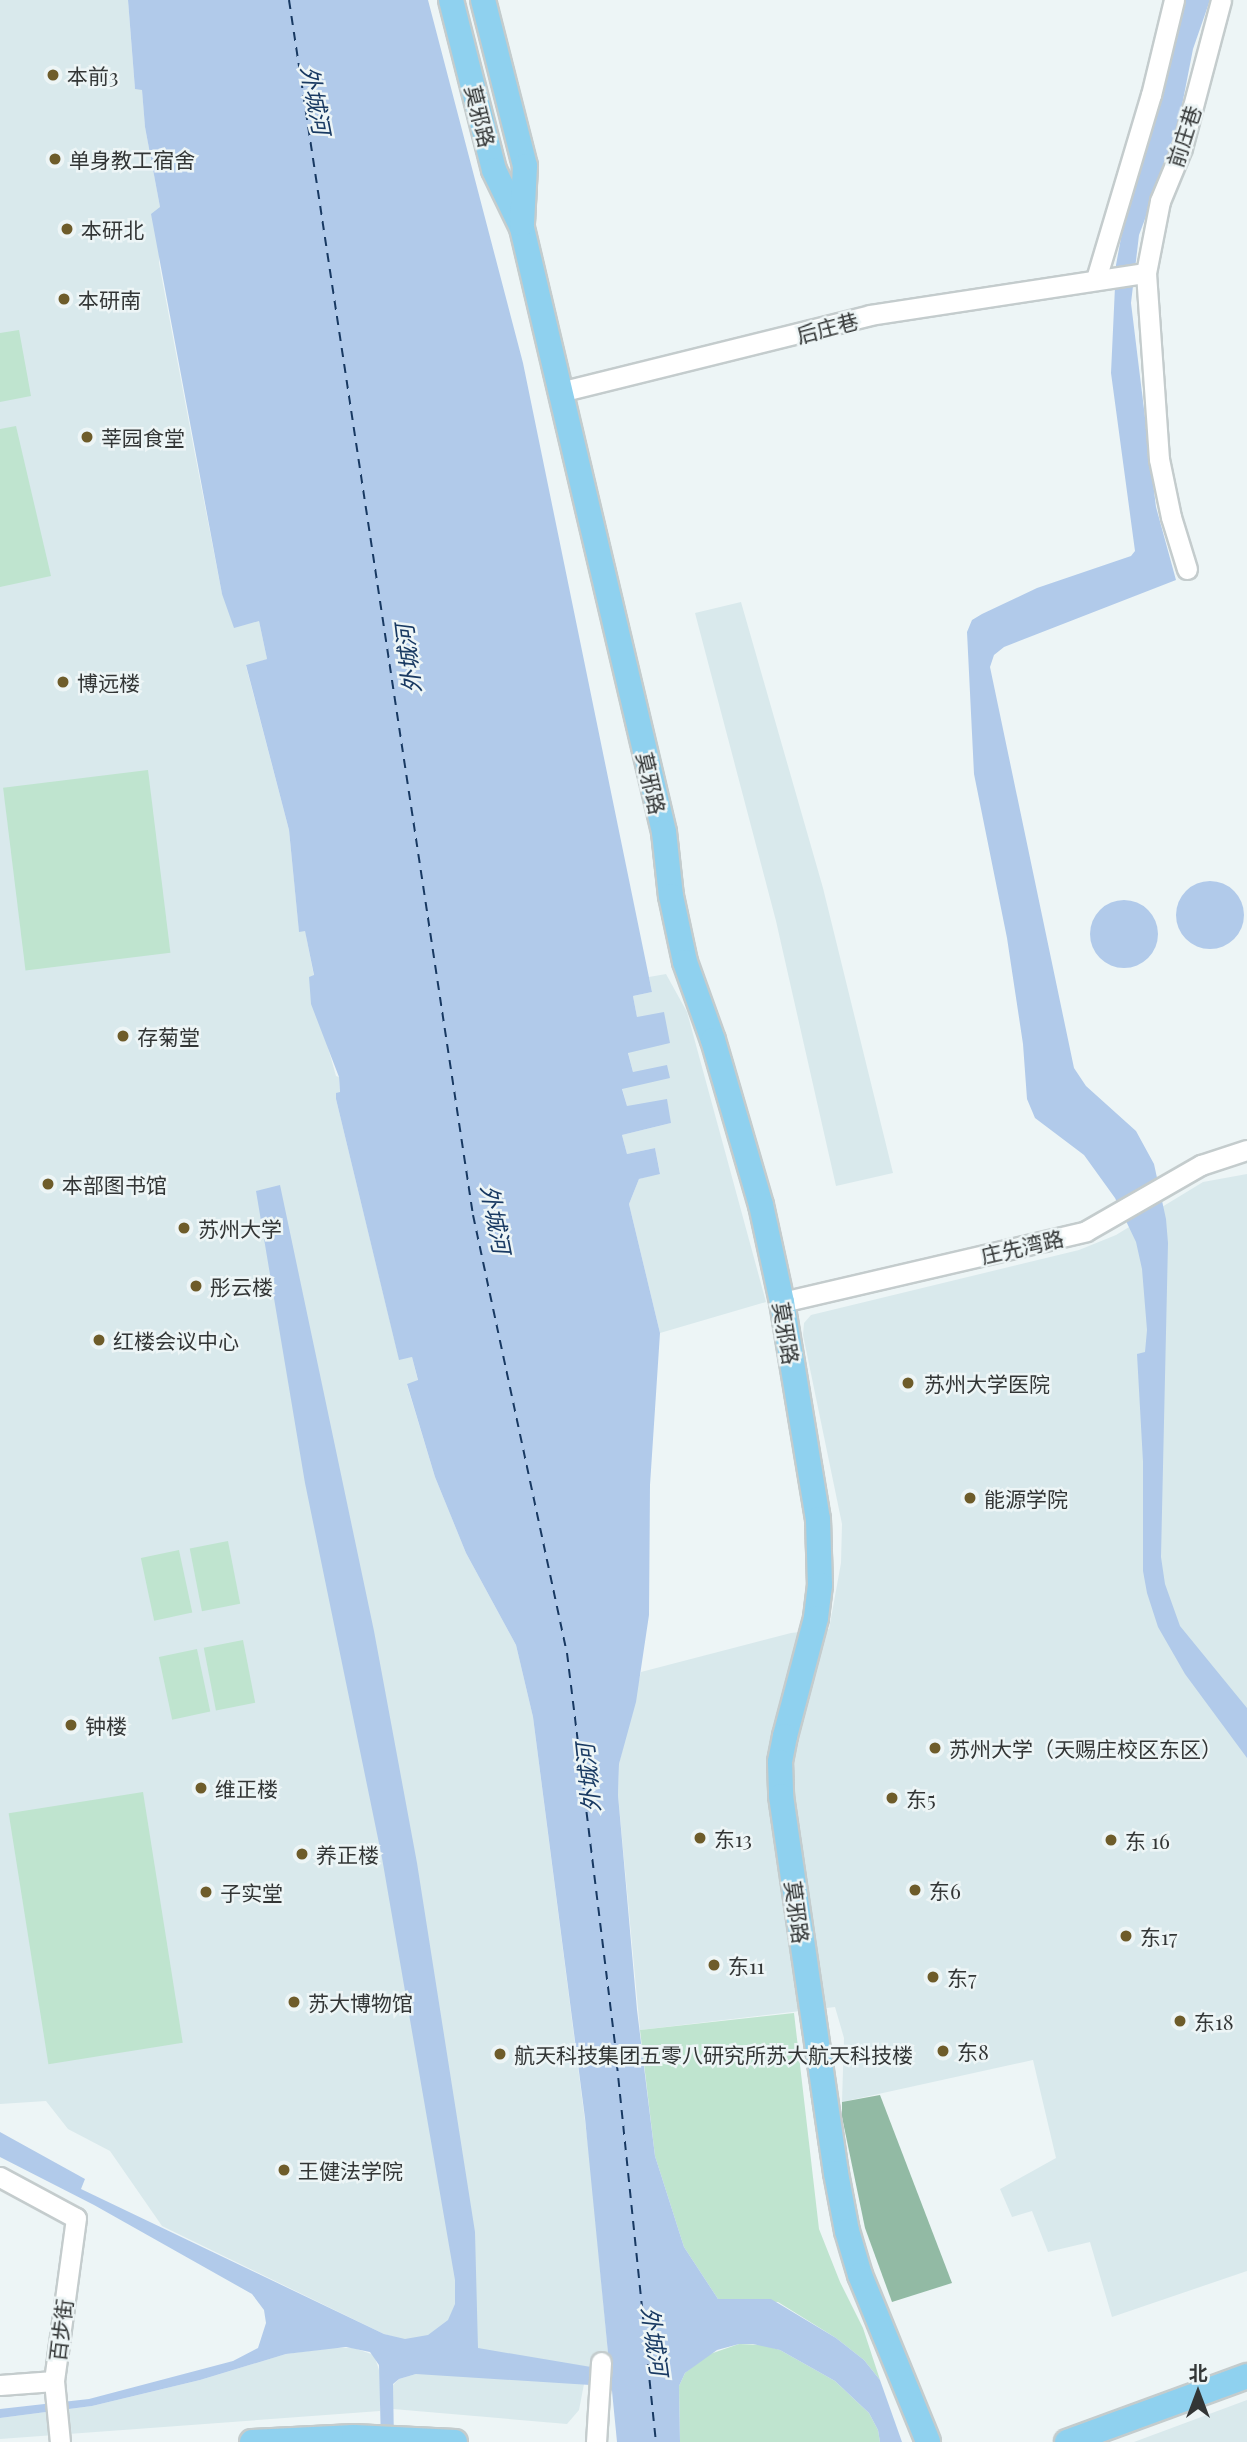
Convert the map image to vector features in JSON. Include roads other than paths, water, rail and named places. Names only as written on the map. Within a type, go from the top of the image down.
[{"type":"main road","name":"莫邪路","points":[[451,0],[494,170],[522,228],[664,832],[671,896],[685,962],[713,1040],[761,1205],[782,1302],[818,1519],[820,1585],[816,1618],[780,1762],[781,1796],[835,2173],[847,2231],[860,2275],[928,2442]]},
{"type":"main road","name":"莫邪路","points":[[483,0],[525,166],[522,228]]},
{"type":"main road","points":[[1067,2442],[1247,2376]]},
{"type":"main road","points":[[252,2442],[386,2437],[455,2442]]},
{"type":"street","points":[[1102,278],[1174,0]]},
{"type":"street","name":"前庄巷","points":[[1187,569],[1171,517],[1159,459],[1146,273],[1160,201],[1182,148],[1221,0]]},
{"type":"street","name":"后庄巷","points":[[560,392],[870,315],[1146,273]]},
{"type":"street","name":"庄先湾路","points":[[782,1302],[1086,1231],[1201,1165],[1247,1150]]},
{"type":"street","name":"百步街","points":[[0,2177],[76,2218],[56,2390],[60,2442]]},
{"type":"street","points":[[596,2442],[601,2362]]},
{"type":"street","points":[[0,2385],[56,2390]]},
{"type":"water","name":"外城河","points":[[128,0],[428,0],[523,363],[652,992],[633,996],[637,1017],[664,1012],[670,1043],[628,1053],[633,1072],[667,1065],[670,1078],[622,1089],[627,1106],[667,1099],[671,1123],[622,1135],[627,1154],[655,1148],[660,1174],[639,1179],[629,1204],[660,1333],[650,1485],[649,1615],[636,1702],[619,1764],[618,1795],[637,2010],[655,2156],[684,2247],[718,2299],[771,2299],[836,2338],[864,2360],[880,2380],[902,2442],[880,2442],[878,2430],[869,2413],[835,2381],[780,2350],[753,2344],[739,2344],[717,2350],[685,2373],[679,2386],[680,2442],[617,2442],[612,2391],[606,2386],[416,2374],[399,2379],[393,2384],[394,2442],[381,2442],[379,2365],[370,2352],[346,2347],[286,2354],[200,2380],[92,2406],[0,2418],[0,2409],[89,2399],[233,2361],[258,2348],[266,2323],[264,2310],[252,2294],[94,2205],[0,2157],[0,2132],[85,2179],[81,2189],[384,2334],[405,2339],[428,2335],[448,2320],[455,2304],[455,2280],[382,1858],[305,1483],[256,1191],[280,1185],[374,1631],[417,1863],[475,2232],[478,2348],[603,2369],[609,2363],[585,2118],[533,1717],[516,1645],[466,1553],[435,1477],[407,1384],[418,1380],[412,1357],[399,1360],[336,1099],[336,1093],[340,1092],[339,1077],[311,1004],[309,977],[314,975],[305,931],[299,932],[289,830],[246,665],[267,659],[259,621],[234,628],[222,594],[151,214],[160,207],[145,127],[142,90],[135,89]]},
{"type":"water","points":[[1184,0],[1210,0],[1193,49],[1176,136],[1139,235],[1131,303],[1156,507],[1176,580],[1004,647],[994,655],[990,667],[1074,1068],[1086,1086],[1136,1131],[1154,1164],[1166,1219],[1168,1243],[1161,1557],[1165,1584],[1180,1626],[1247,1708],[1247,1758],[1185,1674],[1158,1627],[1147,1593],[1143,1571],[1143,1462],[1137,1354],[1145,1352],[1147,1330],[1142,1269],[1136,1242],[1115,1198],[1084,1155],[1035,1118],[1027,1099],[1023,1044],[1007,938],[974,774],[967,632],[972,620],[982,614],[1037,588],[1131,556],[1135,551],[1111,373],[1116,265],[1126,211],[1156,117]]},
{"type":"water","points":[[1203,881],[1217,881],[1229,886],[1239,896],[1244,915],[1239,934],[1229,944],[1217,949],[1203,949],[1191,944],[1181,934],[1176,922],[1176,908],[1181,896],[1191,886]]},
{"type":"water","points":[[1117,900],[1131,900],[1143,905],[1153,915],[1158,934],[1153,953],[1143,963],[1131,968],[1117,968],[1105,963],[1095,953],[1090,941],[1090,927],[1095,915],[1105,905]]},
{"type":"place","name":"本前3","points":[[53,75]]},
{"type":"place","name":"单身教工宿舍","points":[[55,159]]},
{"type":"place","name":"本研北","points":[[67,229]]},
{"type":"place","name":"本研南","points":[[64,299]]},
{"type":"place","name":"莘园食堂","points":[[87,437]]},
{"type":"place","name":"博远楼","points":[[63,682]]},
{"type":"place","name":"存菊堂","points":[[123,1036]]},
{"type":"place","name":"本部图书馆","points":[[48,1184]]},
{"type":"place","name":"苏州大学","points":[[184,1228]]},
{"type":"place","name":"彤云楼","points":[[196,1286]]},
{"type":"place","name":"红楼会议中心","points":[[99,1340]]},
{"type":"place","name":"苏州大学医院","points":[[908,1383]]},
{"type":"place","name":"能源学院","points":[[970,1498]]},
{"type":"place","name":"钟楼","points":[[71,1725]]},
{"type":"place","name":"苏州大学（天赐庄校区东区）","points":[[935,1748]]},
{"type":"place","name":"维正楼","points":[[201,1788]]},
{"type":"place","name":"东5","points":[[892,1798]]},
{"type":"place","name":"东13","points":[[700,1838]]},
{"type":"place","name":"东 16","points":[[1111,1840]]},
{"type":"place","name":"养正楼","points":[[302,1854]]},
{"type":"place","name":"东6","points":[[915,1890]]},
{"type":"place","name":"子实堂","points":[[206,1892]]},
{"type":"place","name":"东17","points":[[1126,1936]]},
{"type":"place","name":"东11","points":[[714,1965]]},
{"type":"place","name":"东7","points":[[933,1977]]},
{"type":"place","name":"苏大博物馆","points":[[294,2002]]},
{"type":"place","name":"东18","points":[[1180,2021]]},
{"type":"place","name":"东8","points":[[943,2051]]},
{"type":"place","name":"航天科技集团五零八研究所苏大航天科技楼","points":[[500,2054]]},
{"type":"place","name":"王健法学院","points":[[284,2170]]}]
